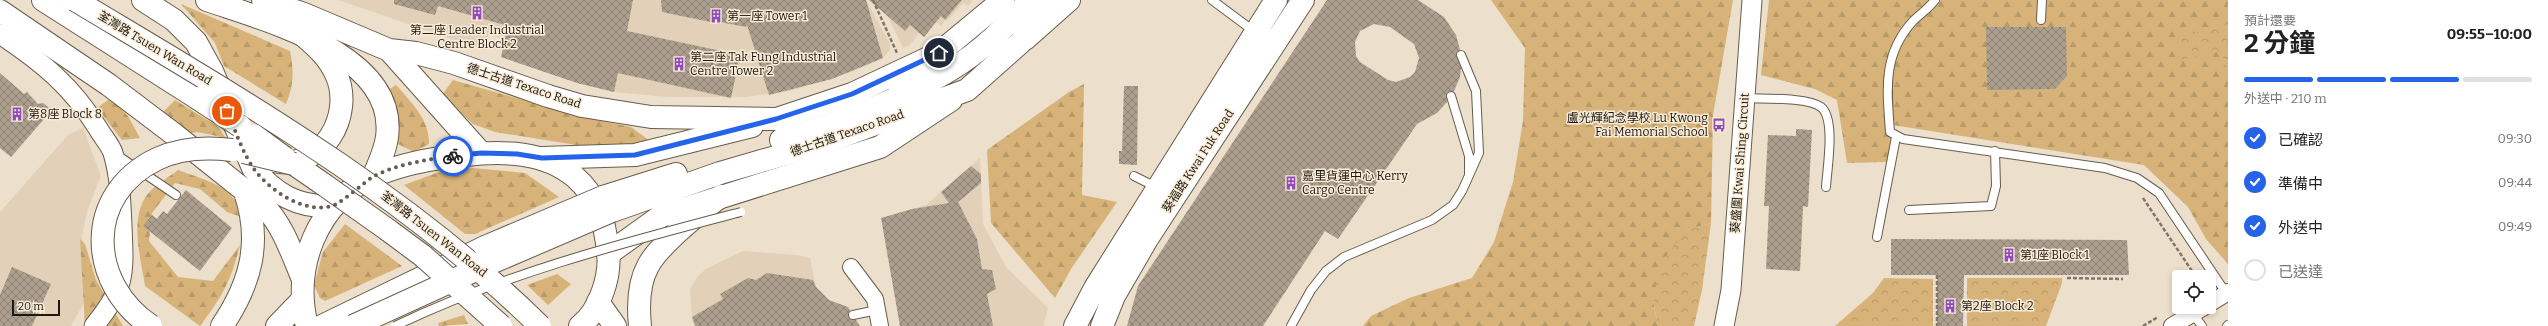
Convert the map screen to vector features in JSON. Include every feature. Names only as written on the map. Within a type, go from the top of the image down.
[{"type":"main road","name":"荃灣路 Tsuen Wan Road","points":[[42,0],[116,45],[294,164],[423,256],[501,326]]},
{"type":"main road","name":"荃灣路 Tsuen Wan Road","points":[[76,0],[255,108],[349,169],[444,239],[511,297],[540,326]]},
{"type":"main road","points":[[143,0],[158,8],[187,31],[212,71],[241,144],[253,168],[262,180],[288,198],[312,207],[333,206]]},
{"type":"main road","points":[[207,0],[304,36],[339,55],[365,74],[376,86],[384,102],[387,119],[387,137],[373,177]]},
{"type":"main road","name":"德士古道 Texaco Road","points":[[263,0],[302,7],[389,50],[416,53],[454,63],[548,96],[614,113],[651,117],[776,119],[852,94],[939,53],[1003,0]]},
{"type":"main road","points":[[883,113],[951,70],[1004,29],[1030,0]]},
{"type":"main road","points":[[1021,42],[1047,0]]},
{"type":"main road","name":"德士古道 Texaco Road","points":[[608,254],[661,216],[880,147],[967,90],[1069,0]]},
{"type":"main road","name":"葵福路 Kwai Fuk Road","points":[[1076,326],[1095,288],[1159,189],[1276,0]]},
{"type":"main road","name":"葵福路 Kwai Fuk Road","points":[[1102,326],[1121,284],[1146,239],[1302,0]]},
{"type":"main road","points":[[0,11],[109,85],[156,120],[276,219],[302,277]]},
{"type":"main road","points":[[241,144],[254,153],[269,160],[281,162],[296,161],[317,151],[328,141],[336,128],[341,116],[342,102],[336,74],[316,46],[304,36]]},
{"type":"main road","points":[[389,50],[481,153]]},
{"type":"main road","points":[[883,113],[939,53]]},
{"type":"main road","name":"德士古道 Texaco Road","points":[[607,204],[716,161],[840,122],[883,113],[967,90]]},
{"type":"main road","name":"德士古道 Texaco Road","points":[[607,204],[824,144],[883,113]]},
{"type":"main road","points":[[307,326],[302,300],[302,277],[316,233],[333,206],[373,177],[423,161],[481,153],[517,154],[542,158],[635,155],[776,119]]},
{"type":"main road","points":[[151,326],[132,312],[119,296],[104,264],[104,228],[113,203],[124,185],[137,172],[157,159],[190,150],[232,150],[294,164]]},
{"type":"main road","points":[[542,158],[564,169],[587,190],[600,208],[608,254],[606,277],[598,302],[580,326]]},
{"type":"main road","points":[[222,326],[243,288],[253,257],[253,220],[245,192]]},
{"type":"main road","points":[[640,326],[640,289],[648,265],[672,238],[721,196]]},
{"type":"main road","points":[[322,326],[485,247],[607,204]]},
{"type":"main road","points":[[353,326],[493,262],[607,204]]},
{"type":"main road","points":[[277,326],[302,300]]},
{"type":"main road","points":[[598,302],[615,326]]},
{"type":"street","name":"葵盛圍 Kwai Shing Circuit","points":[[1724,326],[1731,290],[1752,0]]},
{"type":"street","points":[[0,34],[36,58],[65,83],[87,111],[113,152],[121,200],[123,246],[121,285],[115,286],[109,308],[94,326]]},
{"type":"street","points":[[851,267],[875,299],[880,326]]},
{"type":"street","points":[[2216,300],[2227,293]]},
{"type":"street","points":[[2172,326],[2199,316]]},
{"type":"lane","points":[[1212,0],[1256,33]]},
{"type":"lane","points":[[1935,0],[1913,21],[1896,44],[1888,73],[1890,132],[1896,137],[2105,168],[2137,178],[2159,193],[2227,293]]},
{"type":"lane","points":[[2041,20],[2042,0]]},
{"type":"lane","points":[[1291,326],[1310,290],[1326,271],[1344,257],[1432,220],[1453,205],[1479,153],[1476,91],[1462,56]]},
{"type":"lane","points":[[1451,96],[1469,156],[1469,175]]},
{"type":"lane","points":[[1745,98],[1808,102],[1821,107],[1827,116],[1829,127],[1826,187]]},
{"type":"lane","points":[[1877,237],[1896,137]]},
{"type":"lane","points":[[1909,210],[1990,206],[1996,186],[1995,151]]},
{"type":"lane","points":[[113,152],[176,195]]},
{"type":"lane","points":[[1134,176],[1159,189]]},
{"type":"lane","points":[[395,326],[440,305],[502,281],[600,249],[741,212]]},
{"type":"lane","points":[[854,315],[877,310]]},
{"type":"path","points":[[874,0],[898,56]]},
{"type":"path","points":[[2140,195],[2191,270]]},
{"type":"path","points":[[1937,275],[1937,326]]},
{"type":"path","points":[[2067,278],[2123,279]]},
{"type":"shaded area","points":[[338,0],[866,0],[890,44],[890,50],[883,58],[854,71],[790,91],[746,97],[668,97],[614,92],[578,83],[501,57],[505,40],[489,34],[484,50]]},
{"type":"shaded area","points":[[880,0],[973,0],[968,6],[963,3],[947,21],[945,20],[941,26],[936,22],[924,37],[919,33],[910,45],[903,48]]},
{"type":"shaded area","points":[[83,128],[101,176],[87,211],[82,236],[92,288],[71,326],[0,326],[0,212],[68,135]]},
{"type":"shaded area","points":[[980,158],[983,224],[1006,267],[1048,308],[1043,326],[901,326],[882,218],[926,205]]},
{"type":"shaded area","points":[[743,251],[798,255],[810,258],[816,287],[829,301],[848,307],[859,326],[695,326],[692,317],[690,289],[698,276],[706,269]]},
{"type":"green space","points":[[1491,0],[1733,0],[1713,115],[1711,223],[1687,230],[1653,300],[1658,326],[1363,326],[1371,316],[1409,298],[1472,278],[1494,242],[1513,182],[1523,121],[1525,48]]},
{"type":"green space","points":[[1769,0],[2228,0],[2228,264],[2206,239],[2188,207],[2144,165],[1893,125],[1887,162],[1847,163],[1837,100],[1815,89],[1761,75]]},
{"type":"green space","points":[[181,4],[290,51],[292,78],[291,91],[286,104],[224,66],[215,43]]},
{"type":"green space","points":[[2228,24],[2228,79],[2222,51],[2181,60],[2176,38]]},
{"type":"green space","points":[[453,80],[583,117],[631,127],[650,141],[629,149],[601,149],[495,132],[473,124],[442,95]]},
{"type":"green space","points":[[1084,84],[1082,195],[1117,202],[1071,269],[1055,298],[991,223],[987,150],[1069,92]]},
{"type":"green space","points":[[396,85],[408,98],[423,119],[426,127],[429,144],[414,152],[398,144],[395,117],[385,92]]},
{"type":"green space","points":[[111,98],[128,116],[140,138],[122,140],[97,108]]},
{"type":"green space","points":[[175,100],[217,126],[226,138],[198,132],[187,133],[163,112]]},
{"type":"green space","points":[[473,168],[525,173],[559,197],[475,234],[465,234],[404,185],[439,172]]},
{"type":"green space","points":[[178,170],[219,186],[234,198],[247,219],[227,212],[200,189],[175,183],[152,213],[149,241],[178,277],[213,281],[240,245],[233,269],[225,288],[200,326],[145,286],[139,252],[137,227],[142,205],[150,191]]},
{"type":"green space","points":[[1711,223],[1702,290],[1694,326],[1658,326],[1653,300],[1662,261],[1687,230]]},
{"type":"green space","points":[[345,224],[402,266],[325,301],[320,298],[314,285],[323,252]]},
{"type":"green space","points":[[80,239],[85,244],[96,280],[123,326],[85,326]]},
{"type":"green space","points":[[557,274],[571,284],[548,305],[527,285]]},
{"type":"green space","points":[[1884,278],[1933,279],[1933,326],[1835,326],[1873,293]]},
{"type":"green space","points":[[1967,278],[2062,278],[2062,283],[2046,326],[1967,326]]},
{"type":"green space","points":[[464,315],[468,324],[439,326],[438,323]]},
{"type":"building","points":[[394,0],[633,0],[627,31],[740,55],[731,98],[618,73],[614,92],[577,83],[501,57],[508,26],[438,6],[435,15],[394,4]]},
{"type":"building","points":[[661,0],[866,0],[883,58],[832,79],[769,95],[747,25],[746,27],[720,22],[720,24],[662,12]]},
{"type":"building","points":[[869,0],[962,0],[945,20],[941,16],[924,37],[910,25],[905,31]]},
{"type":"building","name":"嘉里貨運中心 Kerry Cargo Centre","points":[[1327,0],[1418,0],[1444,17],[1456,35],[1460,50],[1456,55],[1461,68],[1460,77],[1454,91],[1447,93],[1447,102],[1437,113],[1417,124],[1338,239],[1325,231],[1263,326],[1127,326],[1138,286]],"holes":[[[1374,24],[1390,27],[1414,44],[1419,58],[1415,72],[1410,77],[1396,82],[1388,80],[1360,62],[1356,56],[1355,42],[1360,31]]]},
{"type":"building","points":[[1986,27],[2066,27],[2067,76],[2055,89],[1987,90]]},
{"type":"building","points":[[0,73],[24,94],[27,92],[38,104],[43,103],[52,110],[11,157],[0,148]]},
{"type":"building","points":[[1124,86],[1138,86],[1137,165],[1119,164],[1119,151],[1122,151]]},
{"type":"building","points":[[1796,129],[1812,130],[1808,207],[1803,206],[1800,271],[1766,269],[1769,206],[1764,206],[1768,135],[1796,136]]},
{"type":"building","points":[[971,166],[981,174],[981,183],[958,202],[977,239],[982,269],[992,270],[996,289],[987,294],[993,326],[900,326],[881,218],[912,209],[949,203],[941,192]]},
{"type":"building","points":[[186,190],[232,228],[200,271],[143,226],[152,215],[157,219],[163,211],[167,214]]},
{"type":"building","name":"第1座 Block 1","points":[[1891,239],[2127,240],[2129,275],[1964,275],[1963,326],[1937,326],[1937,275],[1891,275]]},
{"type":"building","points":[[12,267],[51,284],[32,326],[0,326],[0,295]]},
{"type":"building","points":[[767,273],[813,280],[816,287],[829,300],[848,307],[850,310],[848,314],[849,318],[856,320],[860,326],[695,326],[692,317],[723,299],[720,294],[748,278],[756,280]]},
{"type":"way so far","points":[[227,111],[253,168],[262,180],[288,198],[312,207],[333,206],[350,192],[373,177],[396,168],[423,161],[453,156]]},
{"type":"place","name":"第二座 Leader Industrial Centre Block 2","points":[[477,13]]},
{"type":"place","name":"第一座 Tower 1","points":[[716,16]]},
{"type":"place","name":"第二座 Tak Fung Industrial Centre Tower 2","points":[[679,64]]},
{"type":"place","name":"第8座 Block 8","points":[[17,114]]},
{"type":"place","name":"盧光輝紀念學校 Lu Kwong Fai Memorial School","points":[[1719,125]]},
{"type":"place","name":"嘉里貨運中心 Kerry Cargo Centre","points":[[1291,183]]},
{"type":"place","name":"第1座 Block 1","points":[[2009,255]]},
{"type":"place","name":"第2座 Block 2","points":[[1950,306]]},
{"type":"route","points":[[453,156],[481,153],[517,154],[542,158],[594,158],[635,155],[752,126],[852,94],[939,53]]}]
